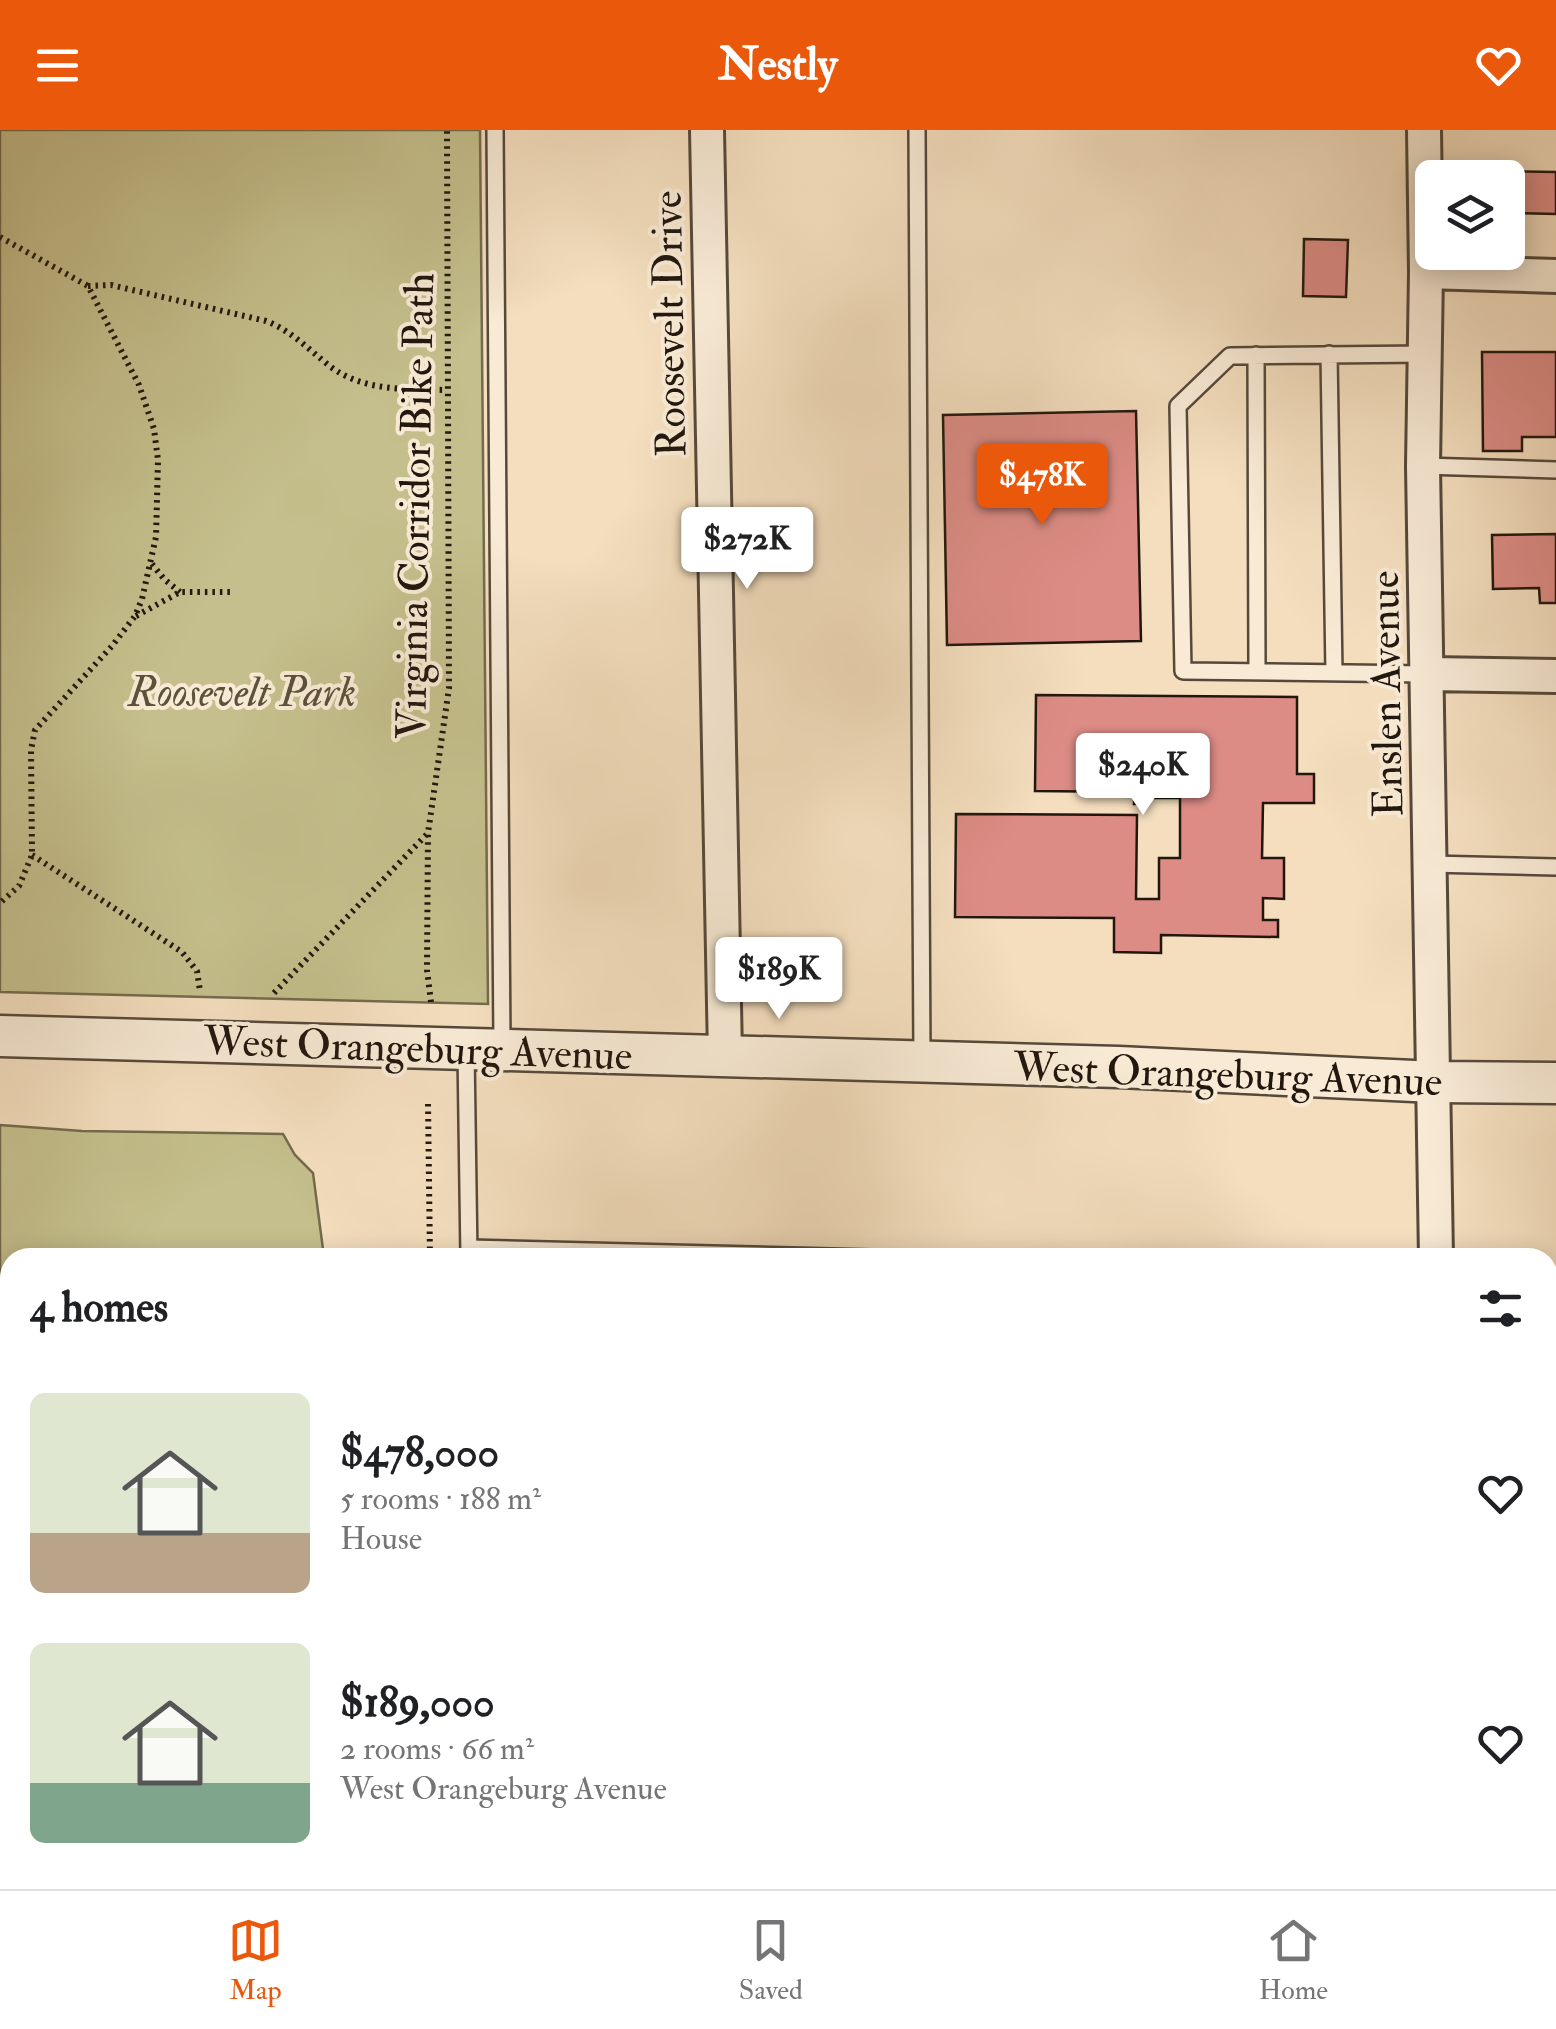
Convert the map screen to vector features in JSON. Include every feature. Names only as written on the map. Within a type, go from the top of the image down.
[{"type":"street","name":"Roosevelt Drive","points":[[707,130],[725,1056]]},
{"type":"street","name":"Enslen Avenue","points":[[1424,130],[1423,466],[1436,1248]]},
{"type":"street","points":[[1426,272],[1556,276]]},
{"type":"street","points":[[1428,674],[1556,676]]},
{"type":"street","name":"West Orangeburg Avenue","points":[[0,1036],[1556,1083]]},
{"type":"lane","points":[[469,1248],[484,1050],[495,130]]},
{"type":"lane","points":[[916,130],[922,1061]]},
{"type":"lane","points":[[1329,354],[1334,673]]},
{"type":"lane","points":[[1426,354],[1230,356],[1178,406],[1183,671],[1428,674]]},
{"type":"lane","points":[[1256,355],[1257,672]]},
{"type":"lane","points":[[1423,466],[1556,470]]},
{"type":"lane","points":[[1430,864],[1556,868]]},
{"type":"path","name":"Virginia Corridor Bike Path","points":[[431,1002],[427,970],[428,833],[450,688],[447,130]]},
{"type":"path","points":[[0,237],[88,286],[111,285],[277,325],[331,367],[367,384],[447,390]]},
{"type":"path","points":[[0,903],[19,886],[32,855],[31,750],[36,730],[95,668],[136,616],[152,562],[158,486],[154,429],[139,385],[88,286]]},
{"type":"path","points":[[152,562],[180,592]]},
{"type":"path","points":[[136,616],[180,592],[230,592]]},
{"type":"path","points":[[274,993],[428,833]]},
{"type":"path","points":[[32,855],[182,952],[197,972],[200,991]]},
{"type":"path","points":[[428,1104],[430,1248]]},
{"type":"green space","name":"Roosevelt Park","points":[[0,130],[480,130],[488,1004],[0,992]]},
{"type":"green space","points":[[0,1125],[82,1131],[283,1134],[295,1155],[313,1173],[323,1248],[0,1248]]},
{"type":"building","points":[[1525,172],[1556,172],[1556,214],[1525,213]]},
{"type":"building","points":[[1304,239],[1348,240],[1346,297],[1303,296]]},
{"type":"building","points":[[1482,352],[1556,352],[1556,437],[1522,437],[1522,451],[1483,451]]},
{"type":"building","points":[[1136,411],[1141,641],[947,645],[943,415]]},
{"type":"building","points":[[1556,534],[1556,603],[1540,603],[1539,588],[1493,589],[1492,535]]},
{"type":"building","points":[[1036,695],[1297,697],[1297,774],[1314,774],[1314,803],[1263,803],[1262,858],[1284,858],[1284,899],[1263,898],[1263,920],[1278,920],[1278,937],[1161,935],[1161,953],[1114,952],[1114,918],[955,917],[956,814],[1137,815],[1136,899],[1159,899],[1159,858],[1180,858],[1180,798],[1143,798],[1143,804],[1134,804],[1134,792],[1035,791]]}]
